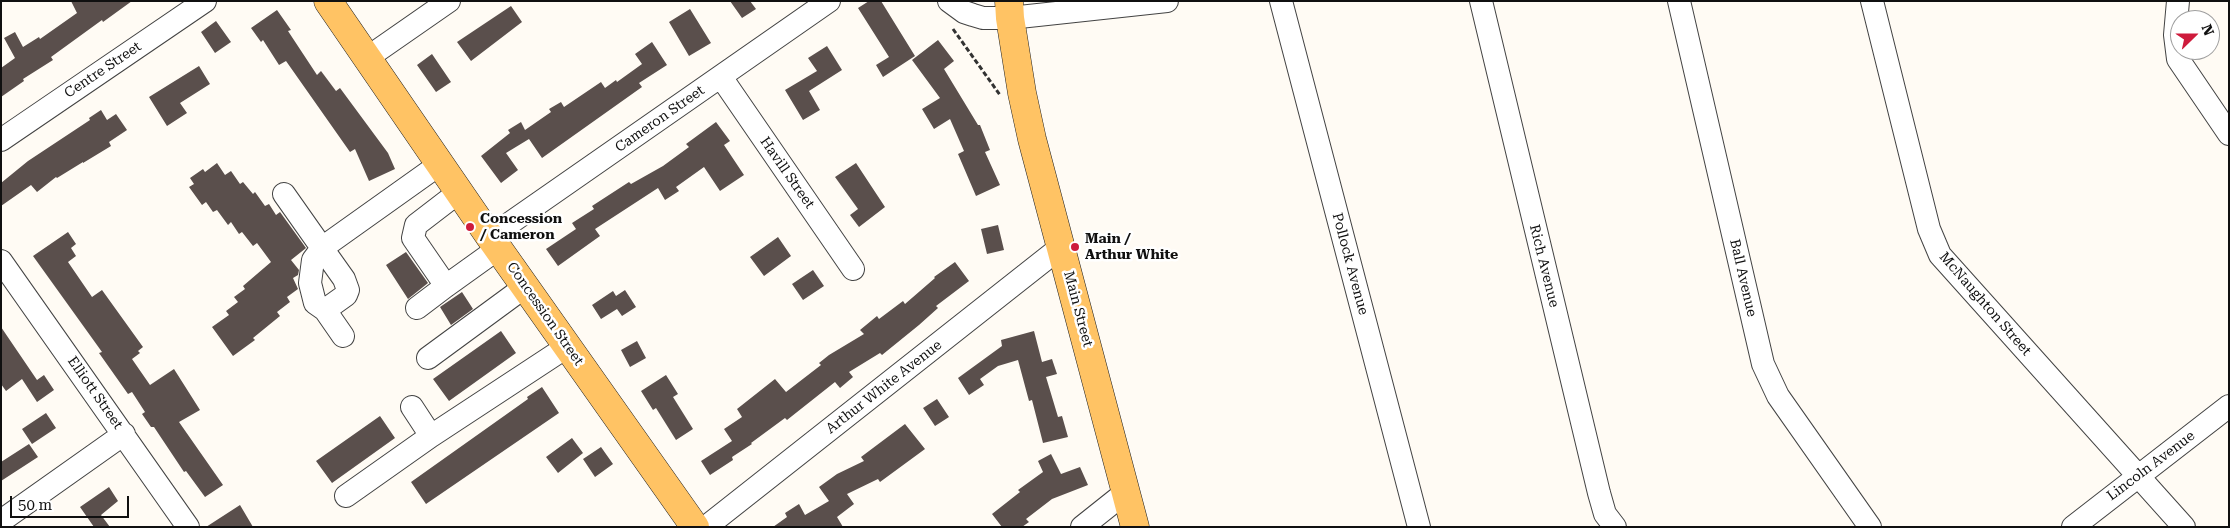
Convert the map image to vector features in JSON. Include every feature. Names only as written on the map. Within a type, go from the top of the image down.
[{"type":"main road","name":"Concession Street","points":[[328,1],[459,192],[695,527]]},
{"type":"main road","name":"Main Street","points":[[1009,9],[1026,116],[1135,527]]},
{"type":"street","name":"Centre Street","points":[[1,140],[205,1]]},
{"type":"street","points":[[367,58],[449,1]]},
{"type":"street","name":"Cameron Street","points":[[417,308],[446,286],[495,242],[721,76],[829,1]]},
{"type":"street","points":[[949,1],[964,12],[983,18],[1009,9],[1167,1]]},
{"type":"street","name":"Pollock Avenue","points":[[1280,1],[1420,527]]},
{"type":"street","name":"Rich Avenue","points":[[1481,1],[1599,493],[1605,514],[1615,527]]},
{"type":"street","name":"Ball Avenue","points":[[1679,1],[1763,364],[1778,396],[1870,527]]},
{"type":"street","name":"McNaughton Street","points":[[1872,1],[1929,229],[1940,255],[2184,527]]},
{"type":"street","points":[[2178,1],[2175,35],[2178,59],[2229,134]]},
{"type":"street","name":"Havill Street","points":[[721,76],[853,269]]},
{"type":"street","points":[[343,336],[324,310],[315,303],[310,283],[313,260],[322,248],[440,164]]},
{"type":"street","points":[[446,286],[413,238],[416,225],[459,192]]},
{"type":"street","points":[[284,194],[344,279],[348,290],[346,295],[324,310]]},
{"type":"street","name":"Arthur White Avenue","points":[[706,527],[1061,246]]},
{"type":"street","name":"Elliott Street","points":[[1,261],[188,527]]},
{"type":"street","points":[[428,358],[526,286]]},
{"type":"street","points":[[346,496],[431,436],[568,346]]},
{"type":"street","name":"Lincoln Avenue","points":[[2073,527],[2229,406]]},
{"type":"street","points":[[412,407],[431,436]]},
{"type":"street","points":[[1,521],[124,434]]},
{"type":"street","points":[[1082,527],[1126,492]]},
{"type":"path","points":[[953,28],[1001,96]]},
{"type":"building","points":[[71,1],[132,1],[51,57],[53,60],[23,79],[24,81],[1,97],[1,68],[15,58],[4,38],[15,32],[23,47],[39,37],[40,39],[77,13]]},
{"type":"building","points":[[730,1],[750,1],[756,9],[742,18]]},
{"type":"building","points":[[869,1],[881,1],[915,56],[883,77],[876,65],[889,57],[858,8]]},
{"type":"building","points":[[511,6],[522,22],[471,61],[457,42]]},
{"type":"building","points":[[690,9],[711,43],[689,56],[669,22]]},
{"type":"building","points":[[277,10],[291,30],[288,31],[317,75],[321,71],[336,91],[340,88],[388,153],[395,169],[369,181],[355,149],[350,152],[286,61],[279,65],[263,40],[261,42],[251,28]]},
{"type":"building","points":[[216,21],[231,42],[215,53],[201,32]]},
{"type":"building","points":[[938,40],[954,61],[944,69],[978,125],[980,125],[990,150],[985,152],[1000,185],[976,196],[958,154],[964,151],[950,119],[934,129],[922,109],[940,98],[912,60]]},
{"type":"building","points":[[652,42],[667,65],[639,83],[642,87],[542,158],[529,139],[506,153],[518,170],[501,183],[481,156],[510,133],[508,130],[521,122],[525,130],[551,112],[549,109],[561,102],[564,107],[601,82],[605,88],[616,80],[617,82],[642,64],[635,54]]},
{"type":"building","points":[[827,46],[842,70],[809,91],[820,110],[803,120],[785,90],[817,71],[808,58]]},
{"type":"building","points":[[432,54],[451,82],[436,92],[417,65]]},
{"type":"building","points":[[199,66],[210,84],[180,103],[187,113],[167,126],[149,97]]},
{"type":"building","points":[[101,110],[107,120],[116,114],[127,130],[109,142],[111,146],[56,177],[37,192],[31,185],[1,206],[1,183],[28,161],[90,120],[89,118]]},
{"type":"building","points":[[716,122],[730,141],[724,145],[744,175],[720,191],[704,167],[676,187],[679,191],[665,200],[658,188],[595,229],[600,236],[558,266],[546,249],[576,229],[572,223],[594,209],[592,206],[629,182],[631,184],[663,166],[689,147],[686,144]]},
{"type":"building","points":[[217,163],[225,175],[231,171],[240,184],[243,182],[253,194],[255,192],[265,206],[269,204],[276,215],[280,212],[306,248],[291,260],[299,270],[298,275],[293,278],[298,289],[287,297],[290,302],[277,312],[280,316],[253,338],[255,340],[233,356],[212,327],[229,315],[226,311],[238,302],[234,297],[245,289],[243,286],[271,262],[257,243],[253,246],[242,232],[239,234],[231,222],[228,225],[217,210],[213,212],[206,202],[202,205],[189,187],[194,184],[190,178],[203,169],[205,172]]},
{"type":"building","points":[[856,163],[885,207],[859,227],[850,215],[858,209],[835,177]]},
{"type":"building","points":[[998,225],[1004,250],[987,254],[981,229]]},
{"type":"building","points":[[68,232],[76,244],[71,248],[76,256],[68,262],[92,297],[102,290],[143,347],[138,351],[140,353],[132,359],[150,385],[174,369],[200,410],[179,422],[223,485],[205,497],[186,471],[184,472],[154,427],[151,427],[142,414],[145,412],[132,392],[128,394],[99,353],[102,352],[33,256]]},
{"type":"building","points":[[778,237],[791,256],[764,276],[750,257]]},
{"type":"building","points":[[406,252],[428,283],[408,299],[386,265]]},
{"type":"building","points":[[955,262],[969,281],[936,306],[938,308],[919,325],[882,355],[880,353],[849,372],[853,377],[840,388],[835,382],[787,420],[785,418],[732,457],[733,460],[710,475],[701,461],[732,441],[724,429],[742,417],[737,409],[775,379],[786,392],[821,365],[819,363],[829,355],[864,334],[860,330],[877,316],[879,319],[903,301],[905,304],[934,277]]},
{"type":"building","points":[[813,270],[824,286],[803,300],[792,284]]},
{"type":"building","points":[[625,290],[636,307],[622,316],[617,309],[601,319],[592,305],[613,291],[616,296]]},
{"type":"building","points":[[462,292],[473,309],[451,325],[440,307]]},
{"type":"building","points":[[1,327],[37,380],[44,375],[54,390],[37,402],[22,379],[6,391],[1,384]]},
{"type":"building","points":[[501,331],[516,353],[449,401],[433,379]]},
{"type":"building","points":[[1034,331],[1042,362],[1052,359],[1057,374],[1046,377],[1058,417],[1062,416],[1068,437],[1043,443],[1032,400],[1029,401],[1018,360],[998,366],[980,379],[984,385],[969,395],[958,378],[1002,346],[1001,340]]},
{"type":"building","points":[[637,341],[646,358],[630,367],[621,350]]},
{"type":"building","points":[[666,375],[678,394],[673,397],[693,429],[676,440],[656,408],[653,410],[641,391]]},
{"type":"building","points":[[542,387],[559,413],[426,504],[411,482]]},
{"type":"building","points":[[937,399],[949,417],[935,426],[923,408]]},
{"type":"building","points":[[46,413],[56,428],[32,444],[22,429]]},
{"type":"building","points":[[380,416],[395,438],[332,483],[316,461]]},
{"type":"building","points":[[905,424],[925,449],[880,482],[878,479],[847,494],[854,504],[837,517],[843,527],[773,527],[787,517],[785,513],[799,504],[805,515],[829,501],[819,487],[837,474],[864,461],[861,457]]},
{"type":"building","points":[[572,438],[583,453],[558,473],[546,457]]},
{"type":"building","points":[[29,444],[38,457],[1,481],[1,462]]},
{"type":"building","points":[[601,447],[613,464],[595,477],[583,459]]},
{"type":"building","points":[[1051,454],[1061,474],[1080,467],[1088,485],[1052,499],[1026,519],[1029,522],[1022,527],[1002,527],[992,514],[1020,492],[1018,490],[1043,472],[1038,461]]},
{"type":"building","points":[[109,487],[118,501],[101,515],[110,527],[94,527],[80,507]]},
{"type":"building","points":[[240,505],[253,527],[206,527]]},
{"type":"place","name":"Concession / Cameron","points":[[470,227]]},
{"type":"place","name":"Main / Arthur White","points":[[1075,247]]}]
